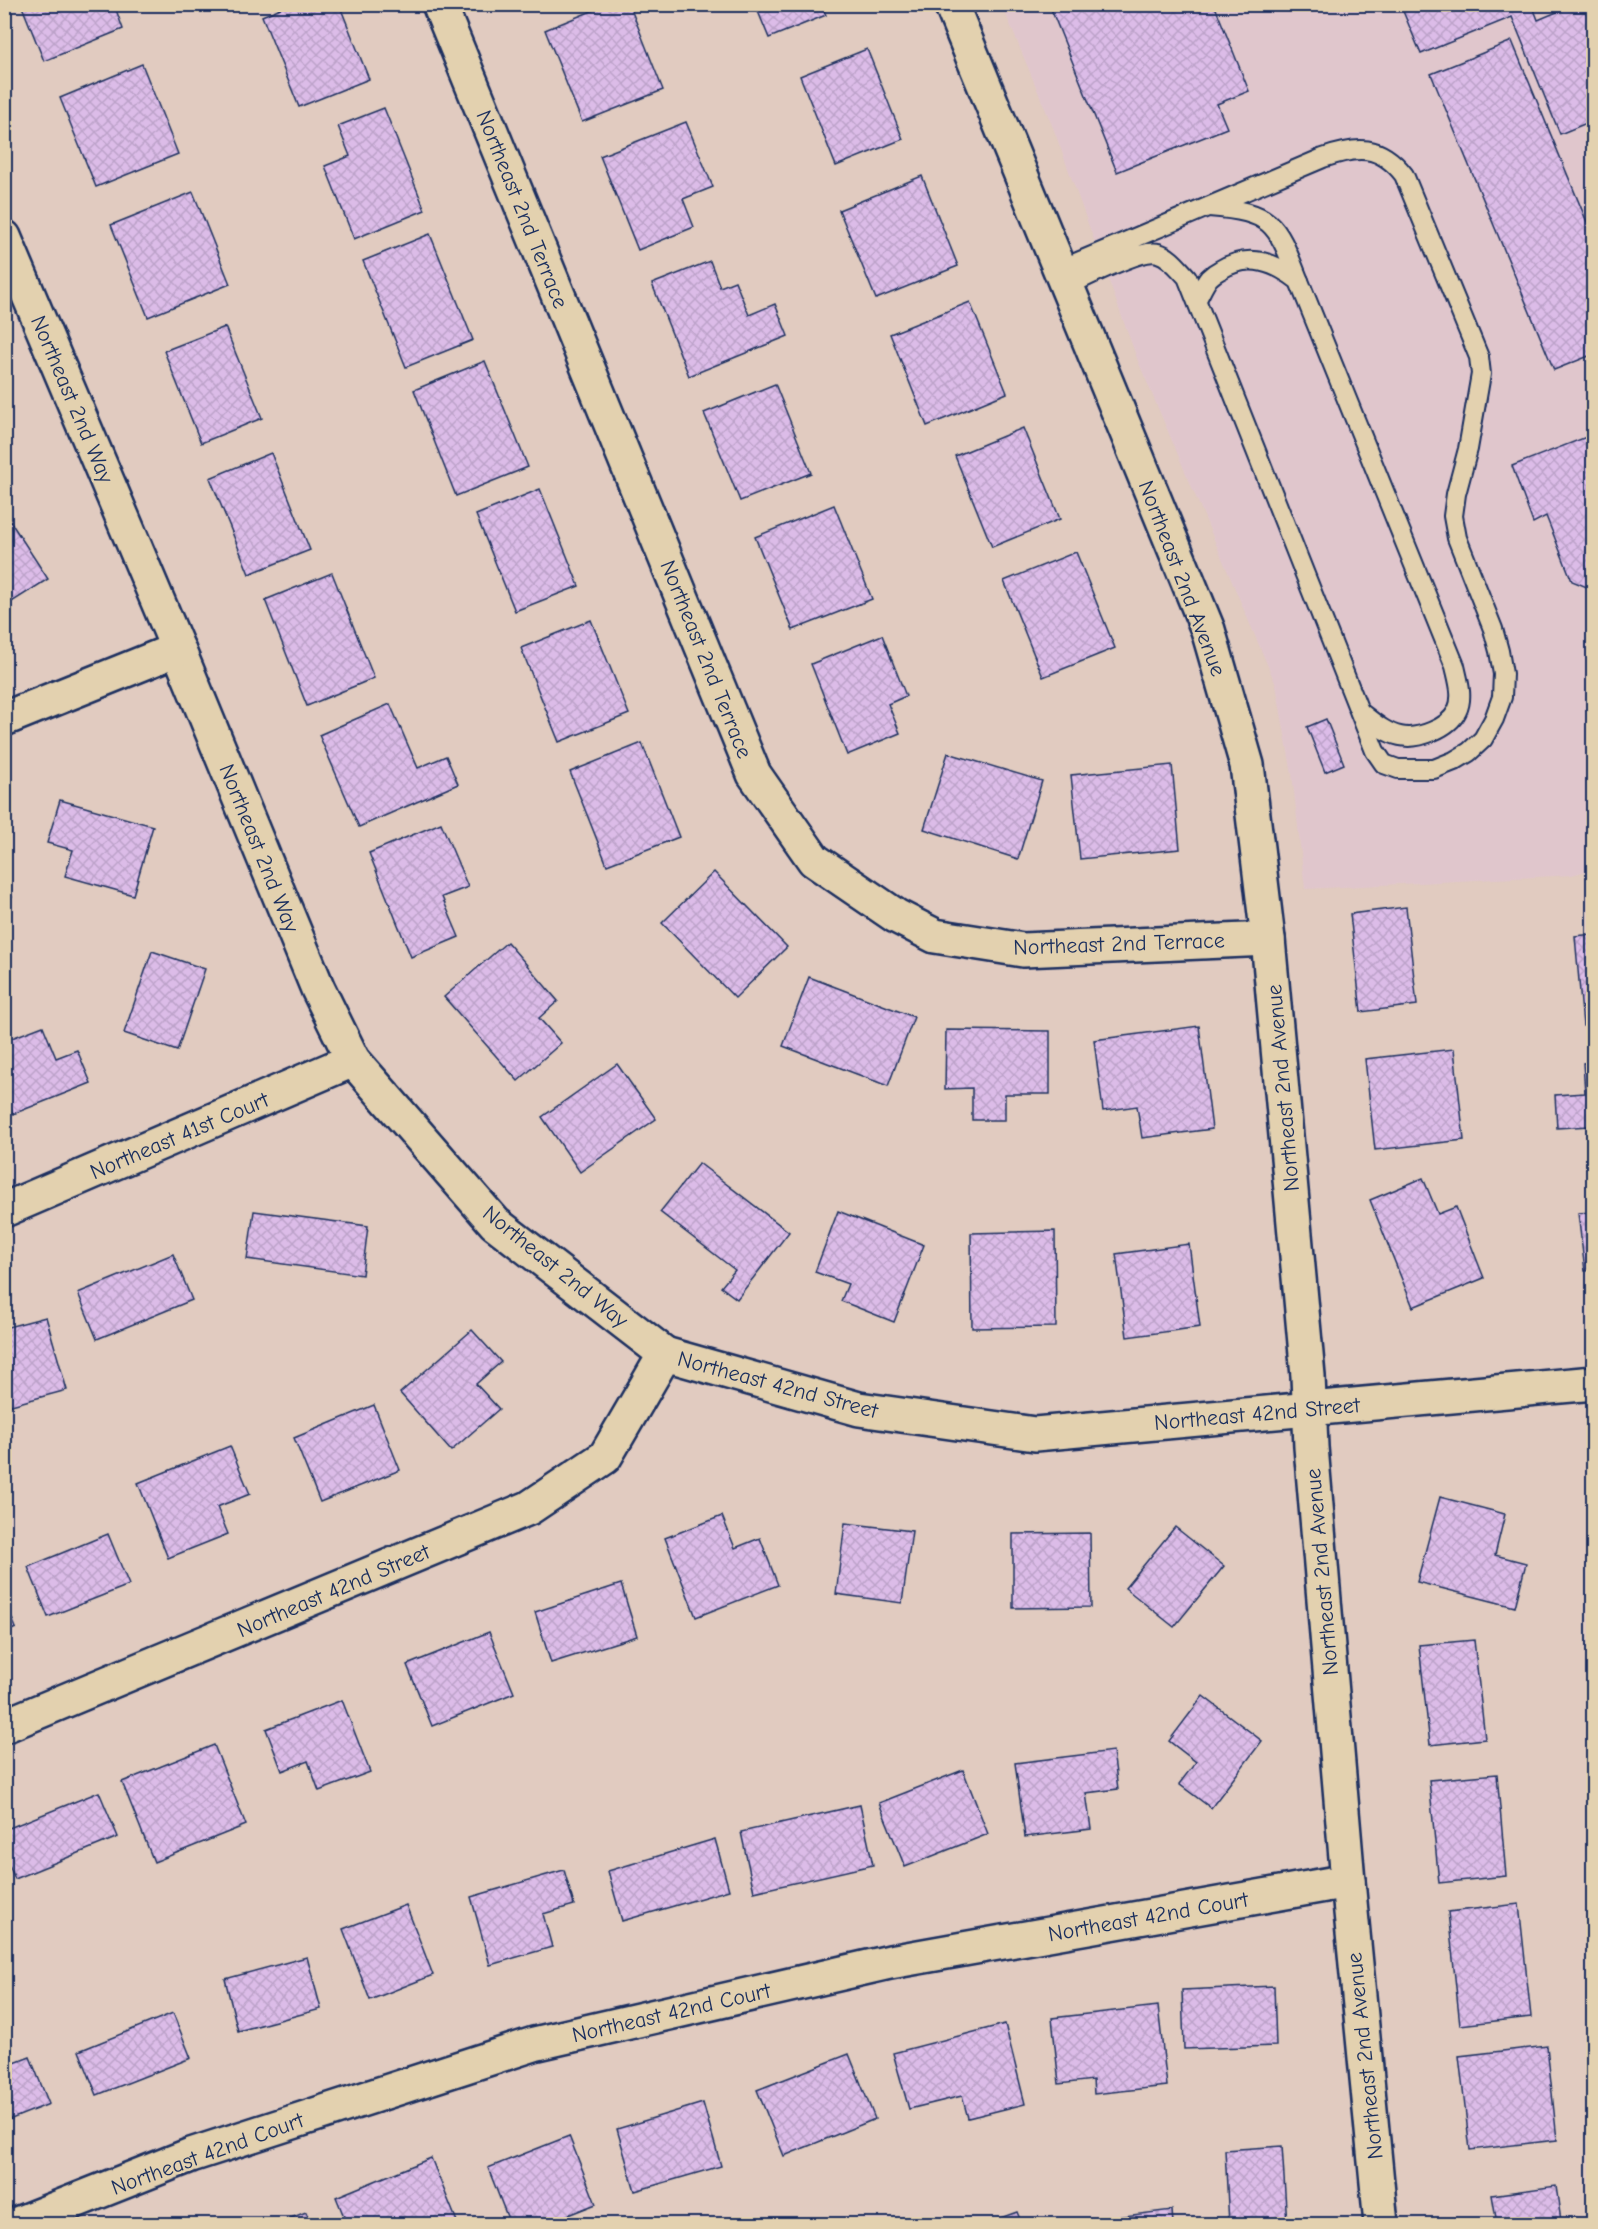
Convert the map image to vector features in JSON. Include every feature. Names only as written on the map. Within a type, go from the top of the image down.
[{"type":"street","name":"Northeast 2nd Terrace","points":[[439,4],[754,774],[814,860],[896,916],[935,936],[1023,950],[1268,939]]},
{"type":"street","name":"Northeast 2nd Avenue","points":[[951,4],[1208,630],[1247,765],[1268,939],[1308,1376],[1347,1881],[1381,2224]]},
{"type":"street","name":"Northeast 2nd Way","points":[[4,237],[178,649],[318,989],[353,1060],[495,1223],[665,1354]]},
{"type":"street","points":[[4,719],[178,649]]},
{"type":"street","name":"Northeast 41st Court","points":[[4,1210],[353,1060]]},
{"type":"street","name":"Northeast 42nd Street","points":[[4,1726],[529,1508],[605,1456],[665,1354],[859,1409],[1035,1434],[1309,1407],[1593,1383]]},
{"type":"street","name":"Northeast 42nd Court","points":[[17,2224],[191,2155],[534,2044],[890,1962],[1347,1881]]},
{"type":"lane","points":[[1347,149],[1368,149],[1395,163],[1404,175],[1479,357],[1481,374],[1453,516],[1457,538],[1493,629],[1503,674],[1502,697],[1494,719],[1483,739],[1469,752],[1434,769],[1398,770],[1384,764],[1376,751],[1197,299],[1186,277],[1172,261],[1158,253],[1143,253],[1063,278],[1207,207],[1347,149]]},
{"type":"lane","points":[[1207,207],[1248,211],[1263,218],[1277,231],[1451,656],[1461,689],[1457,712],[1440,728],[1424,735],[1402,737],[1384,730],[1360,712]]},
{"type":"lane","points":[[1197,299],[1210,276],[1232,262],[1252,260],[1271,264],[1299,281]]},
{"type":"shaded area","points":[[1002,5],[1593,5],[1593,869],[1572,875],[1305,889],[1292,774],[1276,685],[1138,361],[1054,130]]},
{"type":"building","points":[[21,4],[114,4],[123,29],[44,61]]},
{"type":"building","points":[[290,4],[339,4],[369,79],[299,107],[262,16]]},
{"type":"building","points":[[609,4],[629,4],[663,90],[582,122],[545,30]]},
{"type":"building","points":[[755,4],[821,4],[826,15],[769,38]]},
{"type":"building","points":[[1049,4],[1214,4],[1249,91],[1217,104],[1227,128],[1117,172]]},
{"type":"building","points":[[1400,4],[1532,4],[1538,20],[1576,4],[1594,4],[1594,120],[1560,134],[1512,17],[1421,54]]},
{"type":"building","points":[[1512,41],[1594,239],[1594,354],[1554,370],[1431,74]]},
{"type":"building","points":[[867,49],[903,139],[836,166],[800,76]]},
{"type":"building","points":[[142,64],[178,154],[96,187],[60,98]]},
{"type":"building","points":[[384,108],[425,210],[354,239],[325,166],[350,156],[338,126]]},
{"type":"building","points":[[686,122],[713,187],[683,199],[694,227],[638,250],[600,156]]},
{"type":"building","points":[[922,176],[958,266],[876,299],[839,210]]},
{"type":"building","points":[[193,192],[230,284],[148,317],[111,225]]},
{"type":"building","points":[[430,234],[473,340],[406,367],[363,261]]},
{"type":"building","points":[[710,261],[720,287],[735,281],[749,315],[775,304],[788,336],[689,376],[652,284]]},
{"type":"building","points":[[970,302],[1007,393],[927,426],[890,334]]},
{"type":"building","points":[[225,327],[262,418],[201,443],[164,351]]},
{"type":"building","points":[[485,361],[528,467],[456,496],[414,390]]},
{"type":"building","points":[[775,384],[811,473],[740,501],[704,413]]},
{"type":"building","points":[[1023,428],[1060,519],[992,547],[955,456]]},
{"type":"building","points":[[1594,434],[1594,590],[1572,581],[1546,516],[1533,523],[1512,466]]},
{"type":"building","points":[[271,453],[310,550],[249,574],[210,478]]},
{"type":"building","points":[[540,489],[579,586],[515,611],[476,515]]},
{"type":"building","points":[[834,505],[872,599],[793,630],[755,537]]},
{"type":"building","points":[[10,521],[48,579],[4,607],[4,525]]},
{"type":"building","points":[[1076,552],[1115,648],[1043,677],[1004,581]]},
{"type":"building","points":[[332,573],[374,678],[307,706],[265,600]]},
{"type":"building","points":[[591,620],[629,714],[559,742],[521,648]]},
{"type":"building","points":[[882,635],[906,696],[888,704],[900,733],[847,755],[811,664]]},
{"type":"building","points":[[390,704],[418,768],[446,756],[458,784],[359,827],[319,735]]},
{"type":"building","points":[[1326,719],[1344,764],[1325,772],[1307,727]]},
{"type":"building","points":[[642,743],[679,837],[607,865],[570,772]]},
{"type":"building","points":[[948,753],[1042,781],[1018,859],[924,829]]},
{"type":"building","points":[[1172,765],[1180,849],[1080,859],[1071,775]]},
{"type":"building","points":[[60,800],[153,826],[133,895],[65,876],[73,850],[47,843]]},
{"type":"building","points":[[441,823],[468,887],[442,897],[459,937],[411,957],[369,853]]},
{"type":"building","points":[[714,872],[787,947],[735,998],[662,923]]},
{"type":"building","points":[[4,879],[12,897],[4,900]]},
{"type":"building","points":[[1406,907],[1417,1005],[1361,1012],[1350,914]]},
{"type":"building","points":[[1594,934],[1594,1025],[1583,1026],[1575,936]]},
{"type":"building","points":[[507,942],[558,1001],[539,1018],[561,1043],[518,1081],[444,997]]},
{"type":"building","points":[[152,951],[205,969],[177,1051],[124,1033]]},
{"type":"building","points":[[809,977],[914,1017],[888,1086],[783,1046]]},
{"type":"building","points":[[43,1026],[56,1058],[77,1050],[91,1083],[13,1114],[4,1093],[4,1041]]},
{"type":"building","points":[[1199,1026],[1212,1129],[1142,1138],[1137,1106],[1103,1111],[1094,1040]]},
{"type":"building","points":[[946,1030],[1050,1031],[1050,1094],[1005,1094],[1005,1120],[972,1120],[972,1088],[945,1089]]},
{"type":"building","points":[[1454,1049],[1464,1140],[1375,1150],[1365,1059]]},
{"type":"building","points":[[1594,1062],[1594,1159],[1592,1159],[1590,1126],[1557,1128],[1555,1095],[1585,1093],[1583,1063]]},
{"type":"building","points":[[617,1064],[656,1119],[580,1172],[542,1117]]},
{"type":"building","points":[[699,1163],[789,1232],[737,1299],[721,1287],[735,1270],[660,1212]]},
{"type":"building","points":[[1423,1178],[1438,1214],[1456,1207],[1484,1278],[1413,1307],[1370,1200]]},
{"type":"building","points":[[254,1211],[368,1226],[362,1275],[247,1259]]},
{"type":"building","points":[[838,1211],[924,1245],[894,1322],[841,1301],[848,1284],[815,1272]]},
{"type":"building","points":[[1594,1212],[1594,1270],[1585,1271],[1578,1213]]},
{"type":"building","points":[[1055,1231],[1056,1327],[972,1328],[971,1233]]},
{"type":"building","points":[[1189,1244],[1200,1327],[1127,1337],[1116,1254]]},
{"type":"building","points":[[173,1254],[192,1300],[97,1339],[78,1293]]},
{"type":"building","points":[[46,1317],[67,1390],[4,1407],[4,1328]]},
{"type":"building","points":[[472,1330],[501,1362],[476,1384],[499,1409],[451,1451],[400,1393]]},
{"type":"building","points":[[374,1405],[400,1470],[320,1502],[294,1438]]},
{"type":"building","points":[[230,1446],[250,1494],[217,1507],[228,1534],[168,1558],[138,1483]]},
{"type":"building","points":[[1440,1497],[1505,1514],[1495,1555],[1526,1563],[1515,1607],[1417,1582]]},
{"type":"building","points":[[722,1516],[735,1548],[760,1538],[778,1585],[696,1617],[665,1538]]},
{"type":"building","points":[[845,1523],[912,1531],[902,1603],[836,1594]]},
{"type":"building","points":[[1175,1527],[1224,1566],[1174,1627],[1125,1588]]},
{"type":"building","points":[[1090,1533],[1091,1607],[1013,1608],[1013,1534]]},
{"type":"building","points":[[108,1534],[129,1585],[48,1617],[28,1567]]},
{"type":"building","points":[[621,1584],[637,1636],[551,1663],[535,1612]]},
{"type":"building","points":[[4,1599],[16,1628],[4,1633]]},
{"type":"building","points":[[489,1632],[514,1693],[432,1726],[407,1665]]},
{"type":"building","points":[[1474,1640],[1485,1739],[1430,1745],[1419,1645]]},
{"type":"building","points":[[1203,1696],[1262,1741],[1211,1808],[1179,1784],[1196,1762],[1169,1741]]},
{"type":"building","points":[[342,1700],[370,1772],[319,1791],[308,1761],[282,1771],[266,1729]]},
{"type":"building","points":[[214,1745],[246,1825],[154,1862],[122,1782]]},
{"type":"building","points":[[1113,1751],[1118,1789],[1086,1793],[1091,1829],[1025,1837],[1015,1763]]},
{"type":"building","points":[[963,1770],[988,1834],[905,1867],[879,1803]]},
{"type":"building","points":[[1497,1774],[1506,1876],[1439,1883],[1429,1780]]},
{"type":"building","points":[[99,1792],[118,1837],[15,1879],[4,1853],[4,1830]]},
{"type":"building","points":[[860,1805],[873,1865],[754,1892],[741,1832]]},
{"type":"building","points":[[715,1839],[729,1890],[622,1921],[608,1871]]},
{"type":"building","points":[[564,1870],[574,1905],[543,1914],[552,1947],[490,1965],[471,1897]]},
{"type":"building","points":[[1519,1904],[1531,2017],[1460,2025],[1448,1912]]},
{"type":"building","points":[[406,1905],[433,1975],[370,2000],[343,1929]]},
{"type":"building","points":[[307,1957],[321,2009],[238,2031],[225,1979]]},
{"type":"building","points":[[1274,1986],[1276,2046],[1184,2049],[1182,1990]]},
{"type":"building","points":[[1158,2006],[1167,2086],[1094,2094],[1093,2080],[1059,2084],[1052,2018]]},
{"type":"building","points":[[173,2013],[191,2058],[97,2095],[79,2051]]},
{"type":"building","points":[[1005,2024],[1025,2104],[968,2118],[962,2096],[909,2109],[893,2053]]},
{"type":"building","points":[[1547,2046],[1557,2140],[1470,2150],[1459,2056]]},
{"type":"building","points":[[849,2054],[875,2119],[784,2156],[757,2090]]},
{"type":"building","points":[[30,2057],[49,2104],[4,2122],[4,2067]]},
{"type":"building","points":[[703,2103],[721,2166],[635,2191],[617,2129]]},
{"type":"building","points":[[569,2136],[596,2204],[545,2224],[510,2224],[488,2168]]},
{"type":"building","points":[[1282,2146],[1287,2224],[1229,2224],[1225,2150]]},
{"type":"building","points":[[431,2158],[458,2224],[347,2224],[336,2197]]},
{"type":"building","points":[[1556,2186],[1561,2221],[1578,2218],[1579,2224],[1497,2224],[1492,2195]]},
{"type":"building","points":[[1172,2210],[1173,2224],[1060,2224]]},
{"type":"building","points":[[306,2212],[311,2224],[276,2224]]},
{"type":"building","points":[[1017,2212],[1022,2224],[984,2224]]}]
